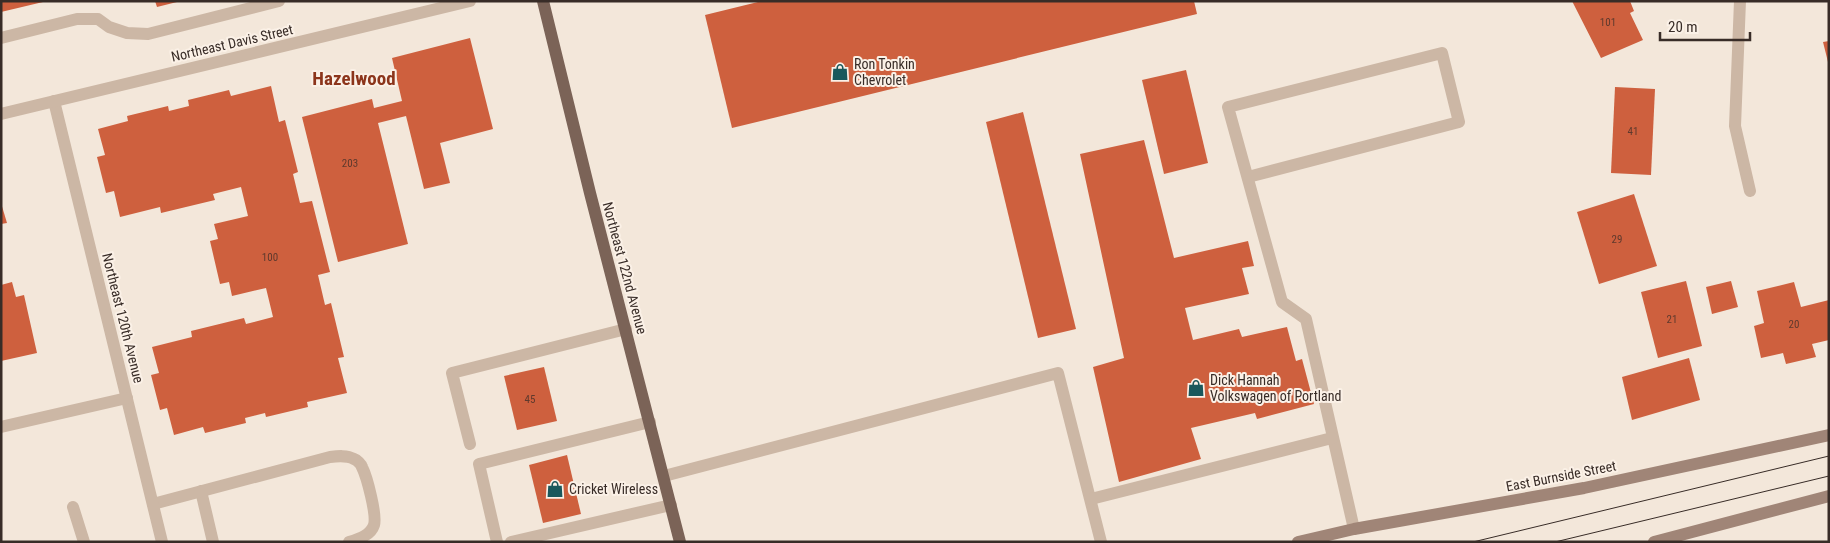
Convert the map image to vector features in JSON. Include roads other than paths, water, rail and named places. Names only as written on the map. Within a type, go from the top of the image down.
[{"type":"main road","name":"Northeast 122nd Avenue","points":[[543,1],[680,542]]},
{"type":"street","points":[[1,38],[77,20],[98,20],[109,27],[127,33],[148,34],[279,1]]},
{"type":"street","name":"Northeast Davis Street","points":[[1,114],[470,1]]},
{"type":"street","points":[[1740,1],[1735,126],[1750,192]]},
{"type":"street","points":[[1248,177],[1459,122],[1442,53],[1228,108],[1282,302],[1306,319],[1354,529]]},
{"type":"street","name":"Northeast 120th Avenue","points":[[54,101],[162,542]]},
{"type":"street","points":[[470,444],[452,372],[626,329]]},
{"type":"street","points":[[664,476],[1058,374],[1101,542]]},
{"type":"street","points":[[1,427],[127,398]]},
{"type":"street","points":[[498,542],[478,464],[650,422]]},
{"type":"street","name":"East Burnside Street","points":[[1298,542],[1354,529],[1584,488],[1829,435]]},
{"type":"street","points":[[1091,498],[1332,438]]},
{"type":"street","points":[[153,504],[330,457],[343,456],[355,459],[362,466],[376,515],[374,526],[369,533],[358,540],[349,542]]},
{"type":"street","points":[[201,491],[214,542]]},
{"type":"street","points":[[1654,542],[1829,496]]},
{"type":"street","points":[[511,542],[671,505]]},
{"type":"street","points":[[73,507],[84,542]]},
{"type":"tram line","points":[[1473,542],[1829,456]]},
{"type":"tram line","points":[[1555,542],[1829,476]]},
{"type":"place","name":"Ron Tonkin Chevrolet","points":[[840,72]]},
{"type":"place","name":"Dick Hannah Volkswagen of Portland","points":[[1196,388]]},
{"type":"place","name":"Cricket Wireless","points":[[555,489]]},
{"type":"district","name":"Hazelwood","points":[[354,78]]}]
